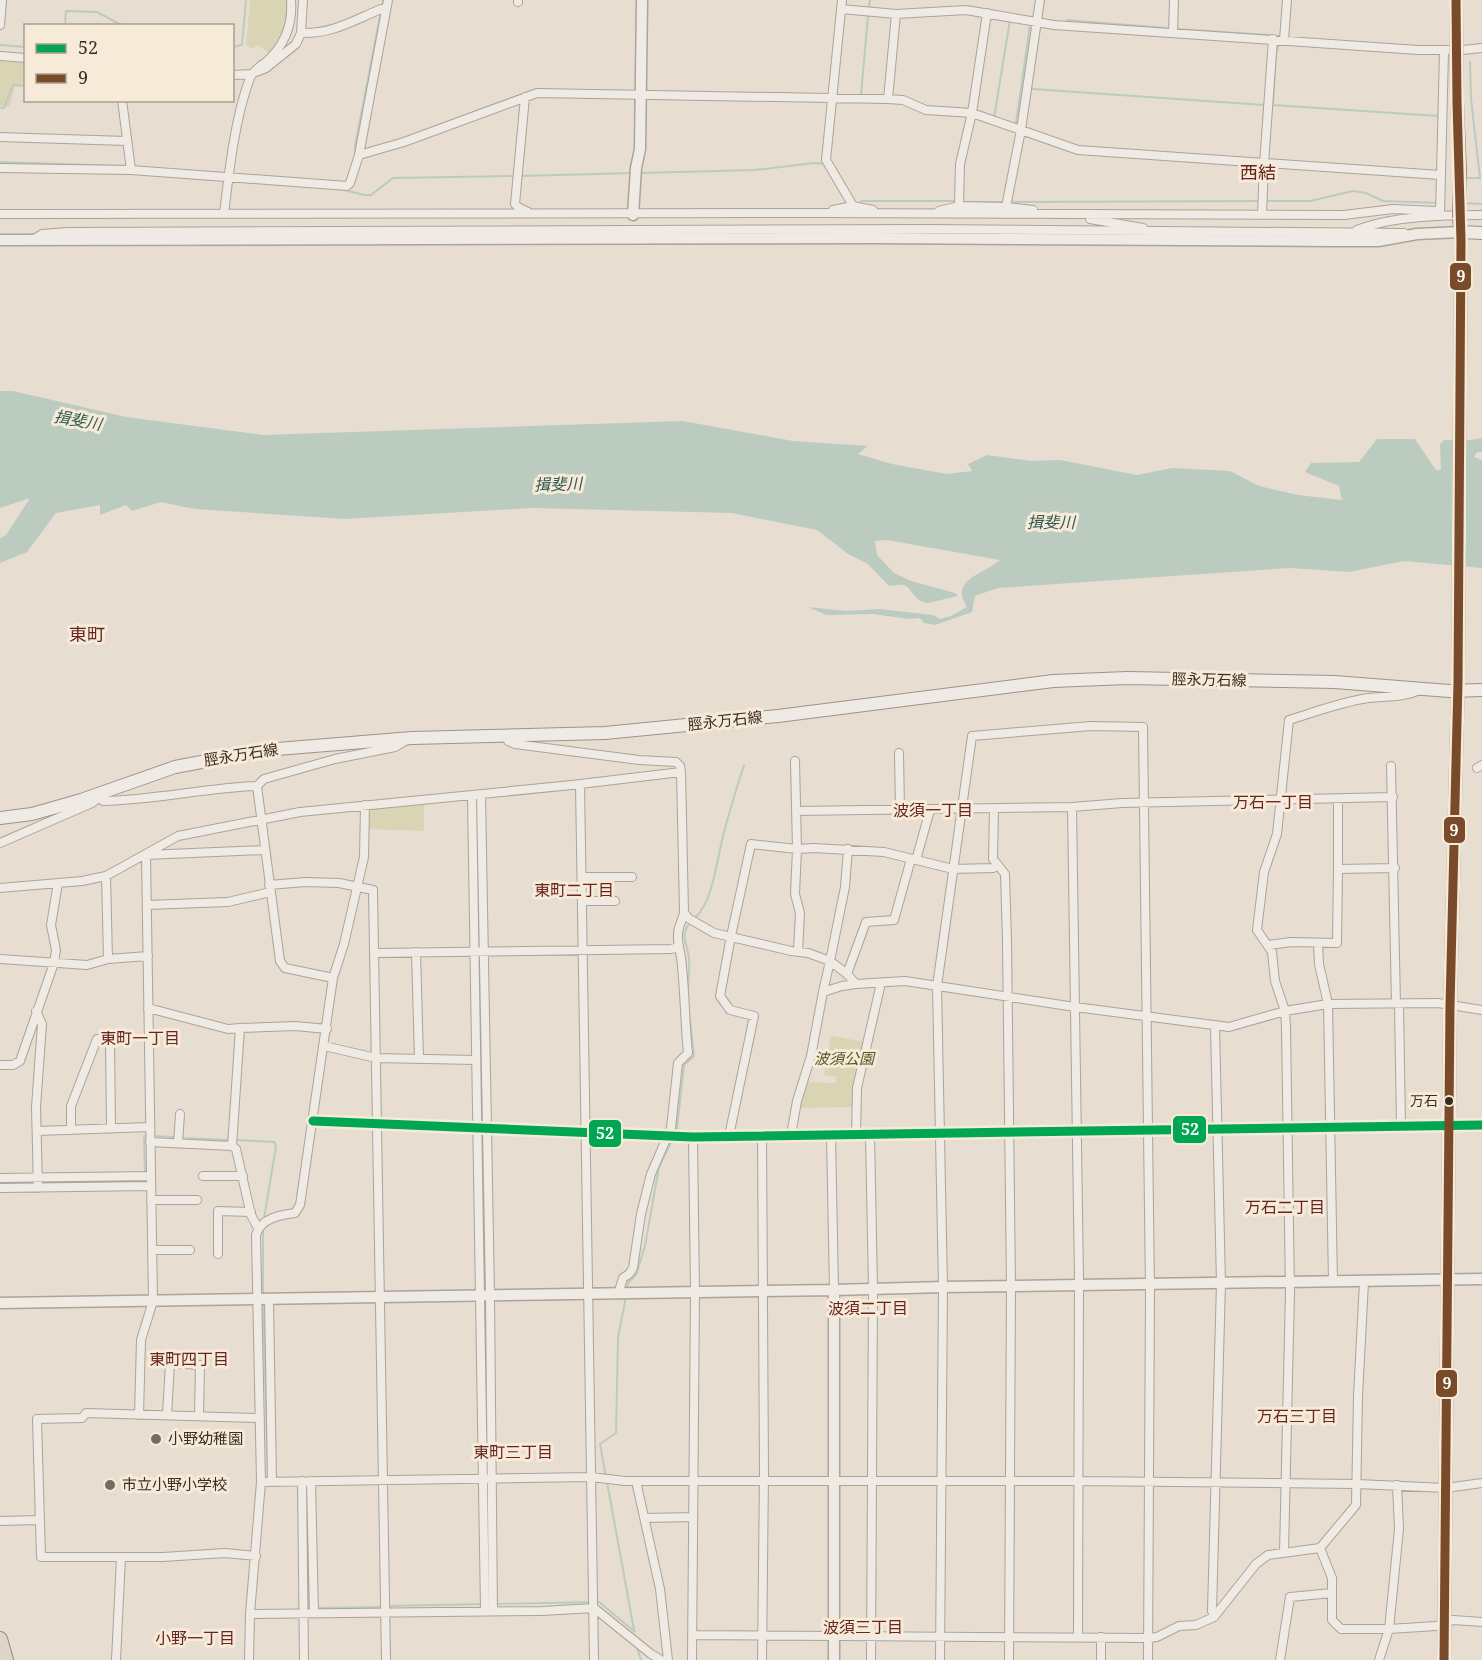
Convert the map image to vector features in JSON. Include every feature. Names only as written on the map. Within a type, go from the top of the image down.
[{"type":"highway","points":[[0,1639],[6,1660]]},
{"type":"main road","points":[[1444,1660],[1450,1006],[1458,686],[1461,236],[1456,0]]},
{"type":"main road","points":[[1461,236],[1482,233]]},
{"type":"main road","name":"脛永万石線","points":[[0,818],[32,814],[98,796],[175,767],[265,750],[412,738],[616,732],[778,716],[1018,685],[1091,678],[1335,682],[1420,689],[1458,686],[1482,690]]},
{"type":"street","points":[[0,25],[2,0]]},
{"type":"street","points":[[224,214],[228,179],[251,74],[283,43],[289,27],[291,0]]},
{"type":"street","points":[[234,75],[251,74],[266,68],[296,44],[301,33],[303,0]]},
{"type":"street","points":[[633,215],[636,168],[640,150],[642,0]]},
{"type":"street","points":[[1006,207],[1021,130],[1040,0]]},
{"type":"street","points":[[1173,33],[1174,0]]},
{"type":"street","points":[[1284,40],[1287,0]]},
{"type":"street","points":[[301,33],[319,34],[381,9],[387,4]]},
{"type":"street","points":[[0,168],[130,170],[347,186],[359,155],[387,4]]},
{"type":"street","points":[[853,206],[826,160],[842,4],[896,14],[966,10],[1054,25],[1444,51],[1482,48]]},
{"type":"street","points":[[959,206],[960,164],[972,113],[987,13]]},
{"type":"street","points":[[888,99],[896,14]]},
{"type":"street","points":[[1262,215],[1273,39]]},
{"type":"street","points":[[1440,215],[1444,51]]},
{"type":"street","points":[[0,56],[24,58]]},
{"type":"street","points":[[359,155],[404,142],[537,93],[888,99],[903,100],[926,110],[972,113],[1078,150],[1440,175]]},
{"type":"street","points":[[525,97],[515,204],[530,214]]},
{"type":"street","points":[[122,102],[130,170]]},
{"type":"street","points":[[0,137],[127,141]]},
{"type":"street","points":[[818,213],[853,206],[888,214]]},
{"type":"street","points":[[925,214],[959,206],[1006,207],[1133,225],[1155,231]]},
{"type":"street","points":[[0,214],[1344,215],[1393,209],[1437,211],[1440,215]]},
{"type":"street","points":[[1354,232],[1370,225],[1440,215],[1482,215]]},
{"type":"street","points":[[33,240],[42,234],[79,231],[916,229],[1354,232],[1461,236]]},
{"type":"street","points":[[0,240],[908,238],[1332,241],[1378,240],[1417,234]]},
{"type":"street","points":[[1284,1552],[1290,1282],[1285,1011],[1275,981],[1272,952],[1257,930],[1257,916],[1263,891],[1264,872],[1277,834],[1289,720],[1367,698],[1409,695],[1420,689]]},
{"type":"street","points":[[940,1660],[943,1287],[936,986],[972,736],[1091,726],[1143,727],[1150,1285],[1149,1660]]},
{"type":"street","points":[[507,735],[508,741],[515,744],[639,760],[676,762],[680,765],[684,912],[678,935],[688,1053],[678,1063],[670,1128],[651,1174],[641,1214],[633,1268],[623,1278],[618,1294]]},
{"type":"street","points":[[0,843],[92,803],[98,796],[103,801],[136,800],[232,787],[257,786],[264,779],[335,759],[394,747],[412,738]]},
{"type":"street","points":[[898,753],[900,810]]},
{"type":"street","points":[[795,761],[797,849],[795,894],[800,913],[798,951]]},
{"type":"street","points":[[1391,766],[1401,1127]]},
{"type":"street","points":[[0,888],[106,876],[178,836],[300,812],[681,772]]},
{"type":"street","points":[[580,784],[594,1660]]},
{"type":"street","points":[[257,786],[280,961],[285,968],[333,978]]},
{"type":"street","points":[[476,795],[481,1129],[492,1478],[489,1611]]},
{"type":"street","points":[[796,811],[994,809],[1144,802],[1393,797]]},
{"type":"street","points":[[1269,945],[1291,942],[1336,943],[1338,799]]},
{"type":"street","points":[[272,1482],[263,1299],[256,1235],[258,1228],[274,1216],[295,1213],[300,1205],[333,978],[344,944],[364,857],[365,805]]},
{"type":"street","points":[[1072,807],[1079,1286],[1078,1636]]},
{"type":"street","points":[[994,809],[993,859],[1005,874],[1011,1287],[1009,1660]]},
{"type":"street","points":[[848,974],[866,922],[894,920],[930,810]]},
{"type":"street","points":[[729,1136],[753,1016],[730,1010],[720,996],[730,936],[751,844],[797,849],[884,852],[953,869],[993,868],[998,865]]},
{"type":"street","points":[[791,1135],[797,1101],[811,1056],[845,887],[848,849]]},
{"type":"street","points":[[146,855],[264,850]]},
{"type":"street","points":[[139,1415],[141,1340],[153,1301],[146,855]]},
{"type":"street","points":[[1338,869],[1395,868]]},
{"type":"street","points":[[106,876],[108,959]]},
{"type":"street","points":[[582,877],[632,877]]},
{"type":"street","points":[[147,905],[214,904],[269,888],[305,882],[339,883],[373,890],[386,1660]]},
{"type":"street","points":[[0,1065],[13,1065],[20,1061],[54,963],[56,950],[51,925],[58,883]]},
{"type":"street","points":[[582,901],[615,901]]},
{"type":"street","points":[[684,912],[688,918],[714,933],[808,952],[830,961],[848,974],[856,984]]},
{"type":"street","points":[[1318,944],[1319,964],[1329,1004],[1333,1282]]},
{"type":"street","points":[[375,953],[671,949],[679,946]]},
{"type":"street","points":[[479,951],[476,1059],[481,1129]]},
{"type":"street","points":[[416,952],[419,1059]]},
{"type":"street","points":[[0,959],[87,965],[108,959],[148,956]]},
{"type":"street","points":[[823,992],[856,984],[905,981],[1007,998],[1229,1027],[1285,1011],[1329,1004],[1438,1004],[1482,1010]]},
{"type":"street","points":[[856,1134],[857,1088],[881,982]]},
{"type":"street","points":[[148,1008],[228,1029],[295,1026],[327,1029]]},
{"type":"street","points":[[36,1011],[42,1024],[36,1107],[38,1188]]},
{"type":"street","points":[[1214,1617],[1212,1611],[1221,1283],[1215,1026]]},
{"type":"street","points":[[232,1146],[240,1028]]},
{"type":"street","points":[[71,1130],[71,1106],[97,1040],[110,1039],[111,1129]]},
{"type":"street","points":[[324,1046],[376,1058],[476,1059]]},
{"type":"street","points":[[178,1143],[180,1114]]},
{"type":"street","points":[[313,1121],[693,1137],[1482,1125]]},
{"type":"street","points":[[37,1131],[150,1127]]},
{"type":"street","points":[[870,1134],[873,1289],[871,1660]]},
{"type":"street","points":[[831,1135],[834,1290],[834,1660]]},
{"type":"street","points":[[762,1136],[764,1291],[762,1660]]},
{"type":"street","points":[[692,1660],[695,1292],[693,1137]]},
{"type":"street","points":[[150,1142],[232,1146],[236,1149],[251,1212],[258,1228]]},
{"type":"street","points":[[0,1178],[151,1176]]},
{"type":"street","points":[[202,1176],[243,1176]]},
{"type":"street","points":[[0,1188],[151,1186]]},
{"type":"street","points":[[151,1200],[197,1200]]},
{"type":"street","points":[[218,1254],[218,1211],[251,1212]]},
{"type":"street","points":[[152,1250],[190,1250]]},
{"type":"street","points":[[0,1303],[1482,1279]]},
{"type":"street","points":[[692,1635],[1149,1638],[1157,1637],[1179,1626],[1196,1625],[1214,1617],[1257,1564],[1268,1555],[1320,1548],[1356,1505],[1358,1396],[1364,1282]]},
{"type":"street","points":[[485,1295],[482,1479],[489,1611]]},
{"type":"street","points":[[249,1660],[250,1614],[261,1482],[263,1299]]},
{"type":"street","points":[[167,1415],[170,1363],[200,1365],[199,1416]]},
{"type":"street","points":[[256,1556],[225,1553],[41,1557],[37,1419],[82,1418],[86,1413],[260,1418]]},
{"type":"street","points":[[261,1482],[591,1477],[636,1481],[1285,1483],[1446,1488],[1482,1483]]},
{"type":"street","points":[[307,1481],[314,1613]]},
{"type":"street","points":[[304,1660],[307,1481]]},
{"type":"street","points":[[636,1481],[660,1589],[668,1660]]},
{"type":"street","points":[[1380,1660],[1389,1629],[1399,1529],[1397,1485]]},
{"type":"street","points":[[645,1518],[693,1517]]},
{"type":"street","points":[[0,1521],[39,1520]]},
{"type":"street","points":[[1320,1548],[1332,1578],[1332,1620],[1341,1629],[1436,1626],[1453,1620],[1482,1622]]},
{"type":"street","points":[[116,1660],[122,1557]]},
{"type":"street","points":[[1280,1660],[1290,1597],[1332,1593]]},
{"type":"street","points":[[250,1614],[594,1608],[661,1660]]},
{"type":"street","points":[[1101,1637],[1101,1660]]},
{"type":"green space","points":[[250,0],[289,0],[288,27],[271,55],[258,45],[253,49],[246,45]]},
{"type":"green space","points":[[0,61],[24,63],[24,86],[15,85],[10,107],[0,106]]},
{"type":"green space","points":[[424,802],[424,831],[367,829],[367,806]]},
{"type":"green space","name":"波須公園","points":[[831,1036],[866,1042],[854,1107],[798,1108],[805,1082],[836,1083],[837,1077],[824,1075]]},
{"type":"water","name":"揖斐川","points":[[0,391],[13,391],[126,417],[263,435],[683,421],[793,441],[868,446],[858,454],[892,464],[947,474],[972,471],[968,464],[987,455],[1032,461],[1060,460],[1137,475],[1172,468],[1230,471],[1259,486],[1298,495],[1342,500],[1339,486],[1305,472],[1311,463],[1359,462],[1377,439],[1415,439],[1436,470],[1441,470],[1440,444],[1444,440],[1482,438],[1482,452],[1477,452],[1474,457],[1482,460],[1482,568],[1404,561],[1349,572],[1290,568],[998,588],[975,596],[972,612],[935,625],[924,623],[920,618],[909,619],[873,614],[826,615],[808,607],[846,611],[879,609],[933,615],[940,619],[967,607],[962,590],[965,584],[1000,560],[887,540],[875,541],[877,555],[894,573],[911,581],[955,593],[958,596],[928,603],[919,600],[904,585],[889,586],[868,564],[848,554],[817,530],[732,513],[533,508],[344,519],[195,509],[161,502],[132,511],[126,505],[100,515],[100,505],[56,513],[27,552],[0,563],[0,538],[6,535],[30,498],[0,508]]},
{"type":"waterway","points":[[234,47],[242,45],[246,0]]},
{"type":"waterway","points":[[869,9],[870,0]]},
{"type":"waterway","points":[[65,24],[66,11],[97,12],[119,24]]},
{"type":"waterway","points":[[355,152],[381,11]]},
{"type":"waterway","points":[[861,95],[867,15]]},
{"type":"waterway","points":[[994,118],[1010,20]]},
{"type":"waterway","points":[[1067,20],[1166,28]]},
{"type":"waterway","points":[[1016,123],[1030,25]]},
{"type":"waterway","points":[[1177,29],[1269,35]]},
{"type":"waterway","points":[[1,45],[24,47]]},
{"type":"waterway","points":[[1279,45],[1276,53],[1273,105],[1438,116],[1438,118]]},
{"type":"waterway","points":[[1470,62],[1471,99],[1480,178]]},
{"type":"waterway","points":[[0,108],[4,108],[13,85],[24,86]]},
{"type":"waterway","points":[[1033,89],[1264,105]]},
{"type":"waterway","points":[[0,162],[126,166]]},
{"type":"waterway","points":[[641,173],[755,170],[814,163],[826,164]]},
{"type":"waterway","points":[[521,176],[632,173]]},
{"type":"waterway","points":[[344,190],[371,195],[393,178],[515,176]]},
{"type":"waterway","points":[[1465,178],[1480,178]]},
{"type":"waterway","points":[[1266,201],[1310,201],[1353,191],[1366,193],[1383,201],[1439,203]]},
{"type":"waterway","points":[[861,201],[957,201]]},
{"type":"waterway","points":[[1011,202],[1260,201]]},
{"type":"waterway","points":[[963,202],[1005,202]]},
{"type":"waterway","points":[[1464,203],[1482,204]]},
{"type":"waterway","points":[[695,918],[707,900],[711,889],[726,823],[744,765]]},
{"type":"waterway","points":[[688,991],[689,962],[685,930],[691,922]]},
{"type":"waterway","points":[[675,1133],[684,1065],[694,1056],[689,1012]]},
{"type":"waterway","points":[[145,1174],[144,1136],[148,1136]]},
{"type":"waterway","points":[[154,1136],[175,1137]]},
{"type":"waterway","points":[[181,1138],[229,1140]]},
{"type":"waterway","points":[[627,1289],[628,1283],[636,1275],[645,1246],[659,1167],[673,1138]]},
{"type":"waterway","points":[[235,1140],[274,1142],[276,1146],[264,1219]]},
{"type":"waterway","points":[[0,1183],[146,1179]]},
{"type":"waterway","points":[[263,1227],[263,1296]]},
{"type":"waterway","points":[[606,1477],[600,1444],[616,1433],[618,1337],[626,1297]]},
{"type":"waterway","points":[[263,1302],[268,1476]]},
{"type":"waterway","points":[[607,1482],[634,1630]]},
{"type":"waterway","points":[[308,1519],[309,1608],[382,1607]]},
{"type":"waterway","points":[[495,1604],[599,1602],[635,1632]]},
{"type":"waterway","points":[[387,1606],[484,1604]]},
{"type":"waterway","points":[[637,1648],[641,1660]]},
{"type":"transit line","name":"9","points":[[1444,1660],[1450,1006],[1458,682],[1461,241],[1456,0]]},
{"type":"transit line","name":"52","points":[[313,1121],[693,1137],[1482,1125]]},
{"type":"place","name":"万石","points":[[1449,1101]]},
{"type":"place","name":"小野幼稚園","points":[[156,1439]]},
{"type":"place","name":"市立小野小学校","points":[[110,1485]]},
{"type":"district","name":"西結","points":[[1258,173]]},
{"type":"district","name":"東町","points":[[87,635]]},
{"type":"district","name":"万石一丁目","points":[[1273,802]]},
{"type":"district","name":"波須一丁目","points":[[933,810]]},
{"type":"district","name":"東町二丁目","points":[[574,890]]},
{"type":"district","name":"東町一丁目","points":[[140,1038]]},
{"type":"district","name":"万石二丁目","points":[[1285,1207]]},
{"type":"district","name":"波須二丁目","points":[[868,1308]]},
{"type":"district","name":"東町四丁目","points":[[189,1359]]},
{"type":"district","name":"万石三丁目","points":[[1297,1416]]},
{"type":"district","name":"東町三丁目","points":[[513,1452]]},
{"type":"district","name":"波須三丁目","points":[[863,1627]]},
{"type":"district","name":"小野一丁目","points":[[195,1638]]}]
